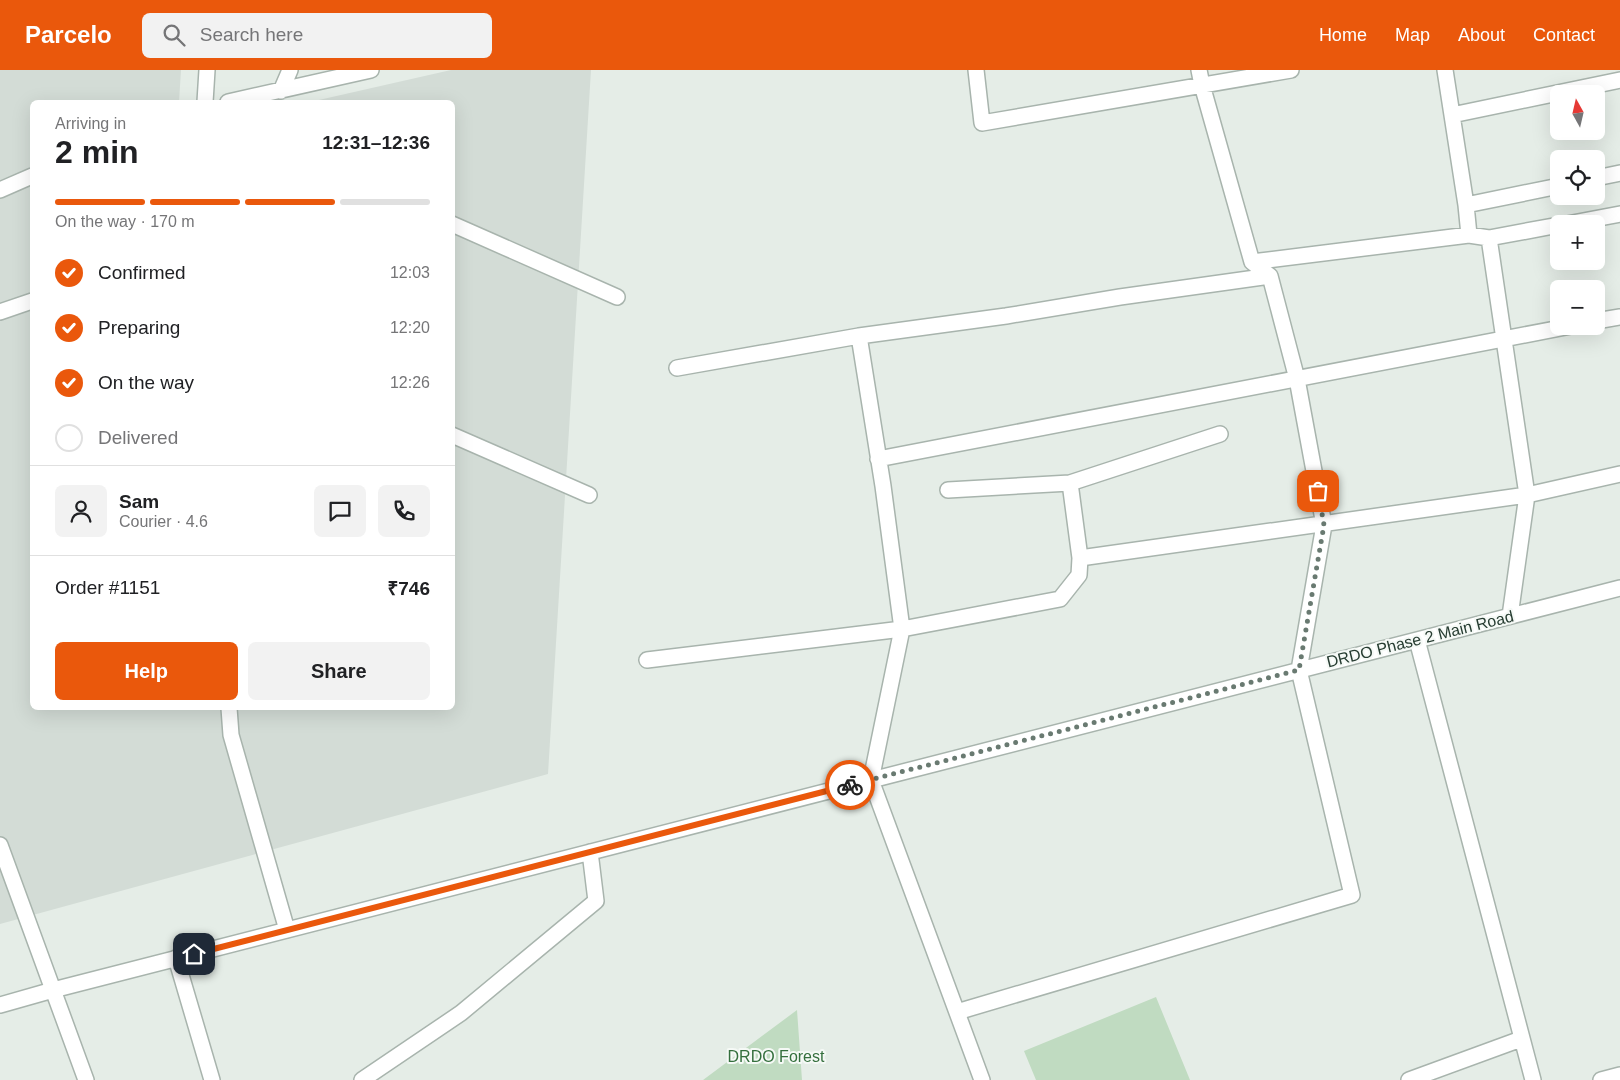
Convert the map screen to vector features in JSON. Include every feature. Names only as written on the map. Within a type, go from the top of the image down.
[{"type":"street","points":[[205,100],[208,70]]},
{"type":"street","points":[[281,91],[290,70]]},
{"type":"street","points":[[238,100],[371,70]]},
{"type":"street","points":[[976,70],[982,123],[1201,78],[1291,70]]},
{"type":"street","points":[[1445,70],[1469,235]]},
{"type":"street","points":[[957,1012],[1352,895],[1299,670],[1324,525],[1297,379],[1270,276],[1252,262],[1201,78]]},
{"type":"street","points":[[1452,115],[1620,80]]},
{"type":"street","points":[[1605,176],[1620,173]]},
{"type":"street","points":[[0,190],[30,177]]},
{"type":"street","points":[[1466,205],[1550,188]]},
{"type":"street","points":[[1605,217],[1620,214]]},
{"type":"street","points":[[455,225],[617,296]]},
{"type":"street","points":[[1252,262],[1469,235],[1490,238],[1550,227]]},
{"type":"street","points":[[1490,238],[1503,339],[1527,495],[1510,616]]},
{"type":"street","points":[[677,368],[860,336],[1270,276]]},
{"type":"street","points":[[0,312],[30,302]]},
{"type":"street","points":[[1605,320],[1620,317]]},
{"type":"street","points":[[878,459],[1550,330]]},
{"type":"street","points":[[860,336],[902,629],[872,780],[982,1080]]},
{"type":"street","points":[[948,490],[1070,483],[1220,434]]},
{"type":"street","points":[[455,436],[589,495]]},
{"type":"street","points":[[1080,558],[1527,495],[1620,474]]},
{"type":"street","points":[[648,660],[902,629],[1060,599],[1080,575],[1080,558],[1070,483]]},
{"type":"street","name":"DRDO Phase 2 Main Road","points":[[0,1005],[176,958],[1620,588]]},
{"type":"street","points":[[1417,640],[1533,1080]]},
{"type":"street","points":[[229,710],[231,735],[287,930]]},
{"type":"street","points":[[0,845],[86,1080]]},
{"type":"street","points":[[362,1080],[461,1012],[596,902],[590,852]]},
{"type":"street","points":[[176,958],[212,1080]]},
{"type":"street","points":[[1409,1080],[1521,1039]]},
{"type":"street","points":[[1601,1080],[1620,1075]]},
{"type":"shaded area","points":[[0,70],[181,70],[179,100],[30,100],[30,710],[455,710],[455,100],[319,100],[451,70],[591,70],[548,774],[0,924]]},
{"type":"green space","points":[[1156,997],[1190,1080],[1036,1080],[1024,1051]]},
{"type":"green space","name":"DRDO Forest","points":[[797,1010],[802,1080],[703,1080]]},
{"type":"way so far","points":[[850,785],[1299,670],[1324,525],[1318,491]]},
{"type":"route","points":[[194,954],[850,785]]}]
